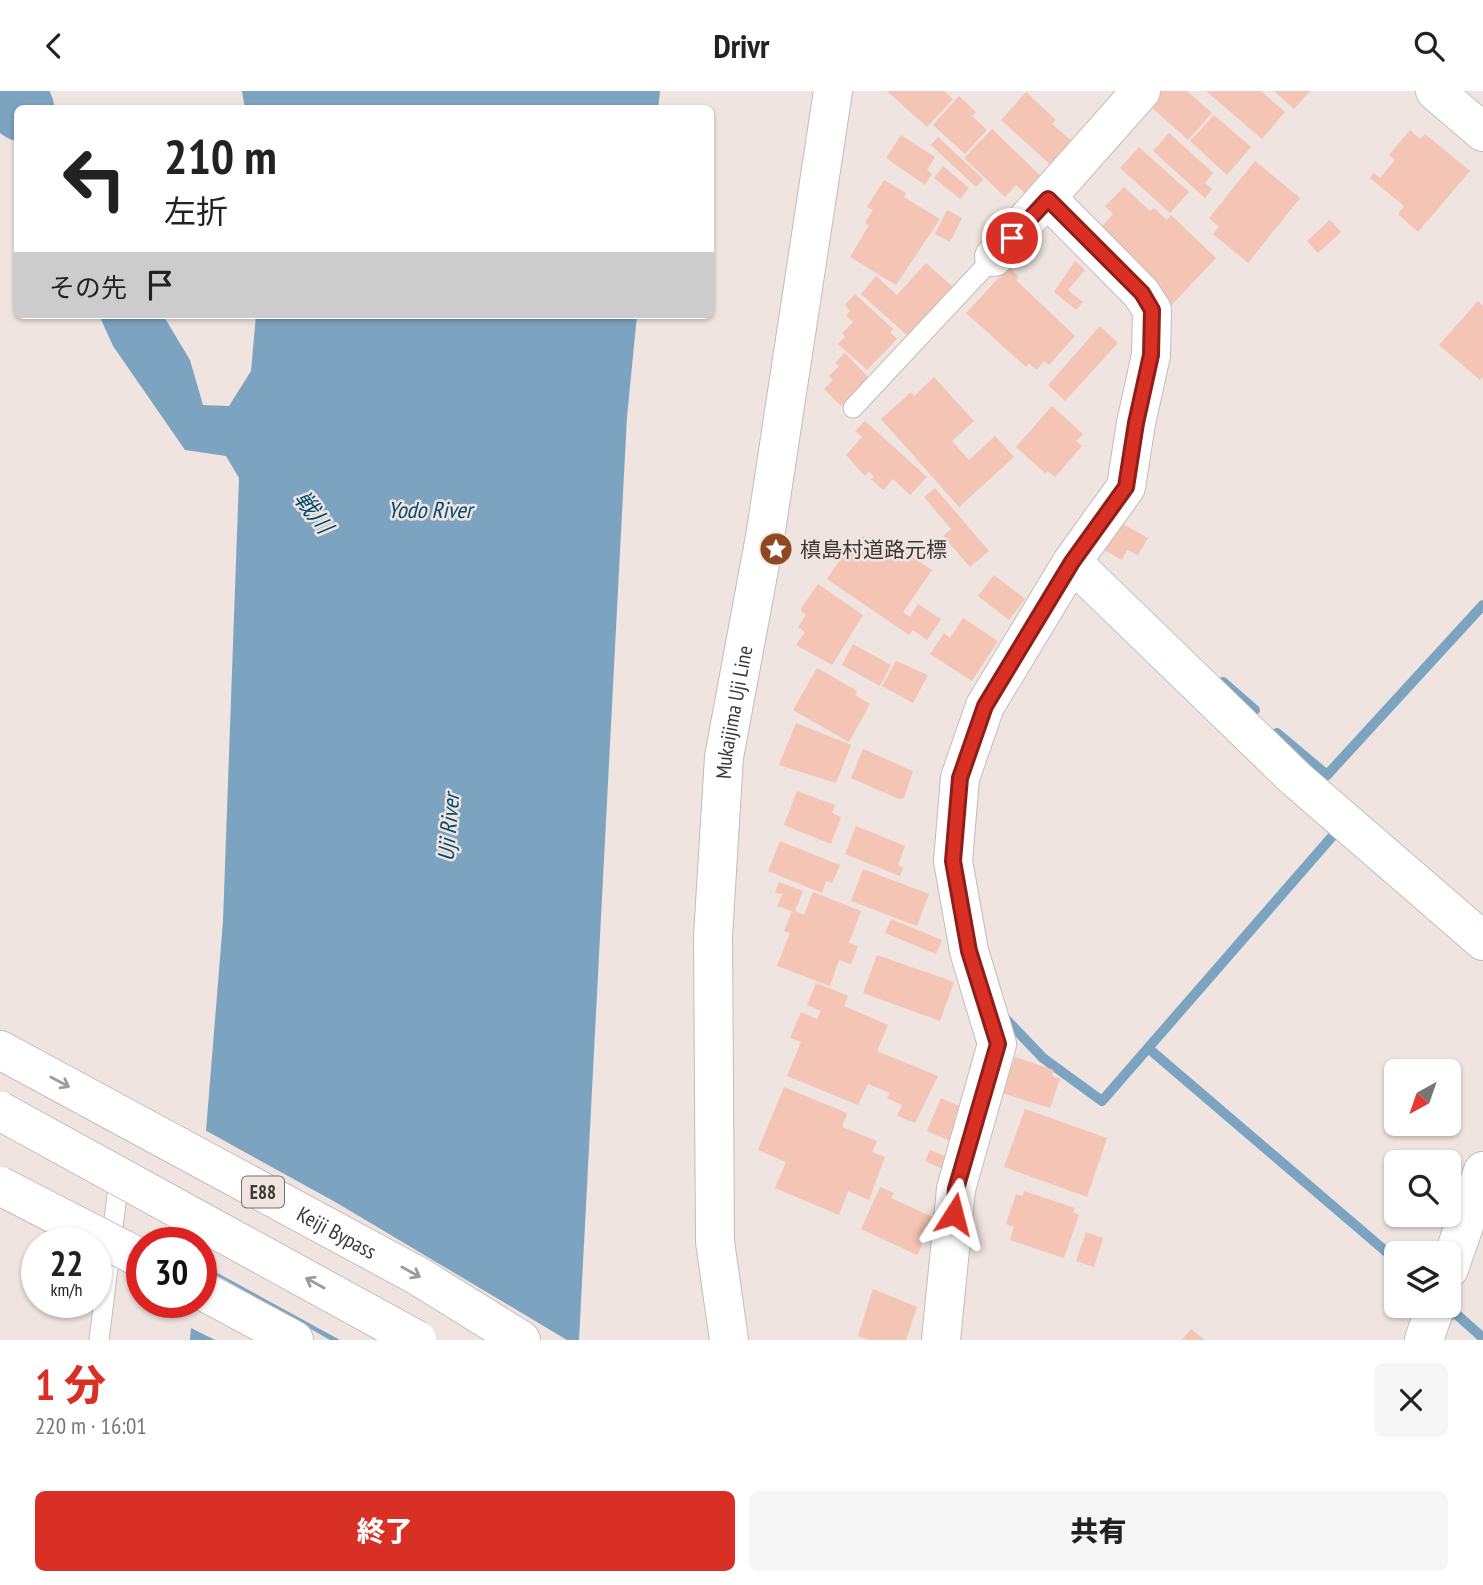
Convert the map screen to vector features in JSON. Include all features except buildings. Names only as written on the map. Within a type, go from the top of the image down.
[{"type":"main road","name":"Mukaijima Uji Line","points":[[729,1340],[715,1242],[713,936],[724,757],[765,537],[833,91]]},
{"type":"main road","points":[[994,257],[1141,91]]},
{"type":"main road","points":[[1435,91],[1483,132]]},
{"type":"main road","points":[[941,1340],[956,1189],[998,1044],[969,951],[953,861],[960,778],[985,706],[1072,562],[1126,487],[1151,355],[1152,310],[1142,293],[1048,199]]},
{"type":"main road","points":[[1072,562],[1296,779],[1483,941]]},
{"type":"main road","name":"Keiji Bypass","points":[[0,1050],[418,1276],[521,1340]]},
{"type":"main road","name":"E88","points":[[0,1111],[417,1340]]},
{"type":"main road","points":[[1459,1241],[1483,1171]]},
{"type":"main road","points":[[0,1186],[126,1251]]},
{"type":"main road","points":[[217,1299],[294,1340]]},
{"type":"main road","points":[[1424,1340],[1432,1318]]},
{"type":"lane","points":[[853,408],[994,257]]},
{"type":"lane","points":[[99,1340],[122,1157]]},
{"type":"water","points":[[242,91],[660,91],[658,105],[244,105]]},
{"type":"water","name":"Yodo River","points":[[101,319],[165,319],[190,360],[203,405],[229,406],[251,371],[256,319],[637,319],[627,417],[579,1340],[190,1340],[192,1318],[217,1318],[217,1227],[198,1227],[223,921],[239,478],[226,456],[185,450],[113,346]]},
{"type":"pier","points":[[203,1129],[337,1203],[567,1340],[340,1340],[217,1273],[217,1227],[195,1227]]},
{"type":"pier","points":[[217,1276],[330,1340],[215,1340],[187,1326],[188,1318],[217,1318]]},
{"type":"waterway","name":"戦川","points":[[13,91],[20,105]]},
{"type":"waterway","points":[[1277,733],[1327,775],[1483,605]]},
{"type":"waterway","points":[[1223,682],[1255,710]]},
{"type":"waterway","points":[[1003,1016],[1043,1058],[1102,1101],[1336,832]]},
{"type":"waterway","points":[[1148,1048],[1384,1250]]},
{"type":"waterway","points":[[1442,1319],[1455,1313],[1483,1338]]},
{"type":"place","name":"槙島村道路元標","points":[[776,549]]},
{"type":"route","points":[[954,1214],[956,1189],[998,1044],[969,951],[953,861],[960,778],[985,706],[1072,562],[1126,487],[1151,355],[1152,310],[1142,293],[1048,199],[1012,238]]},
{"type":"water label","name":"Uji River","points":[[448,827]]}]
